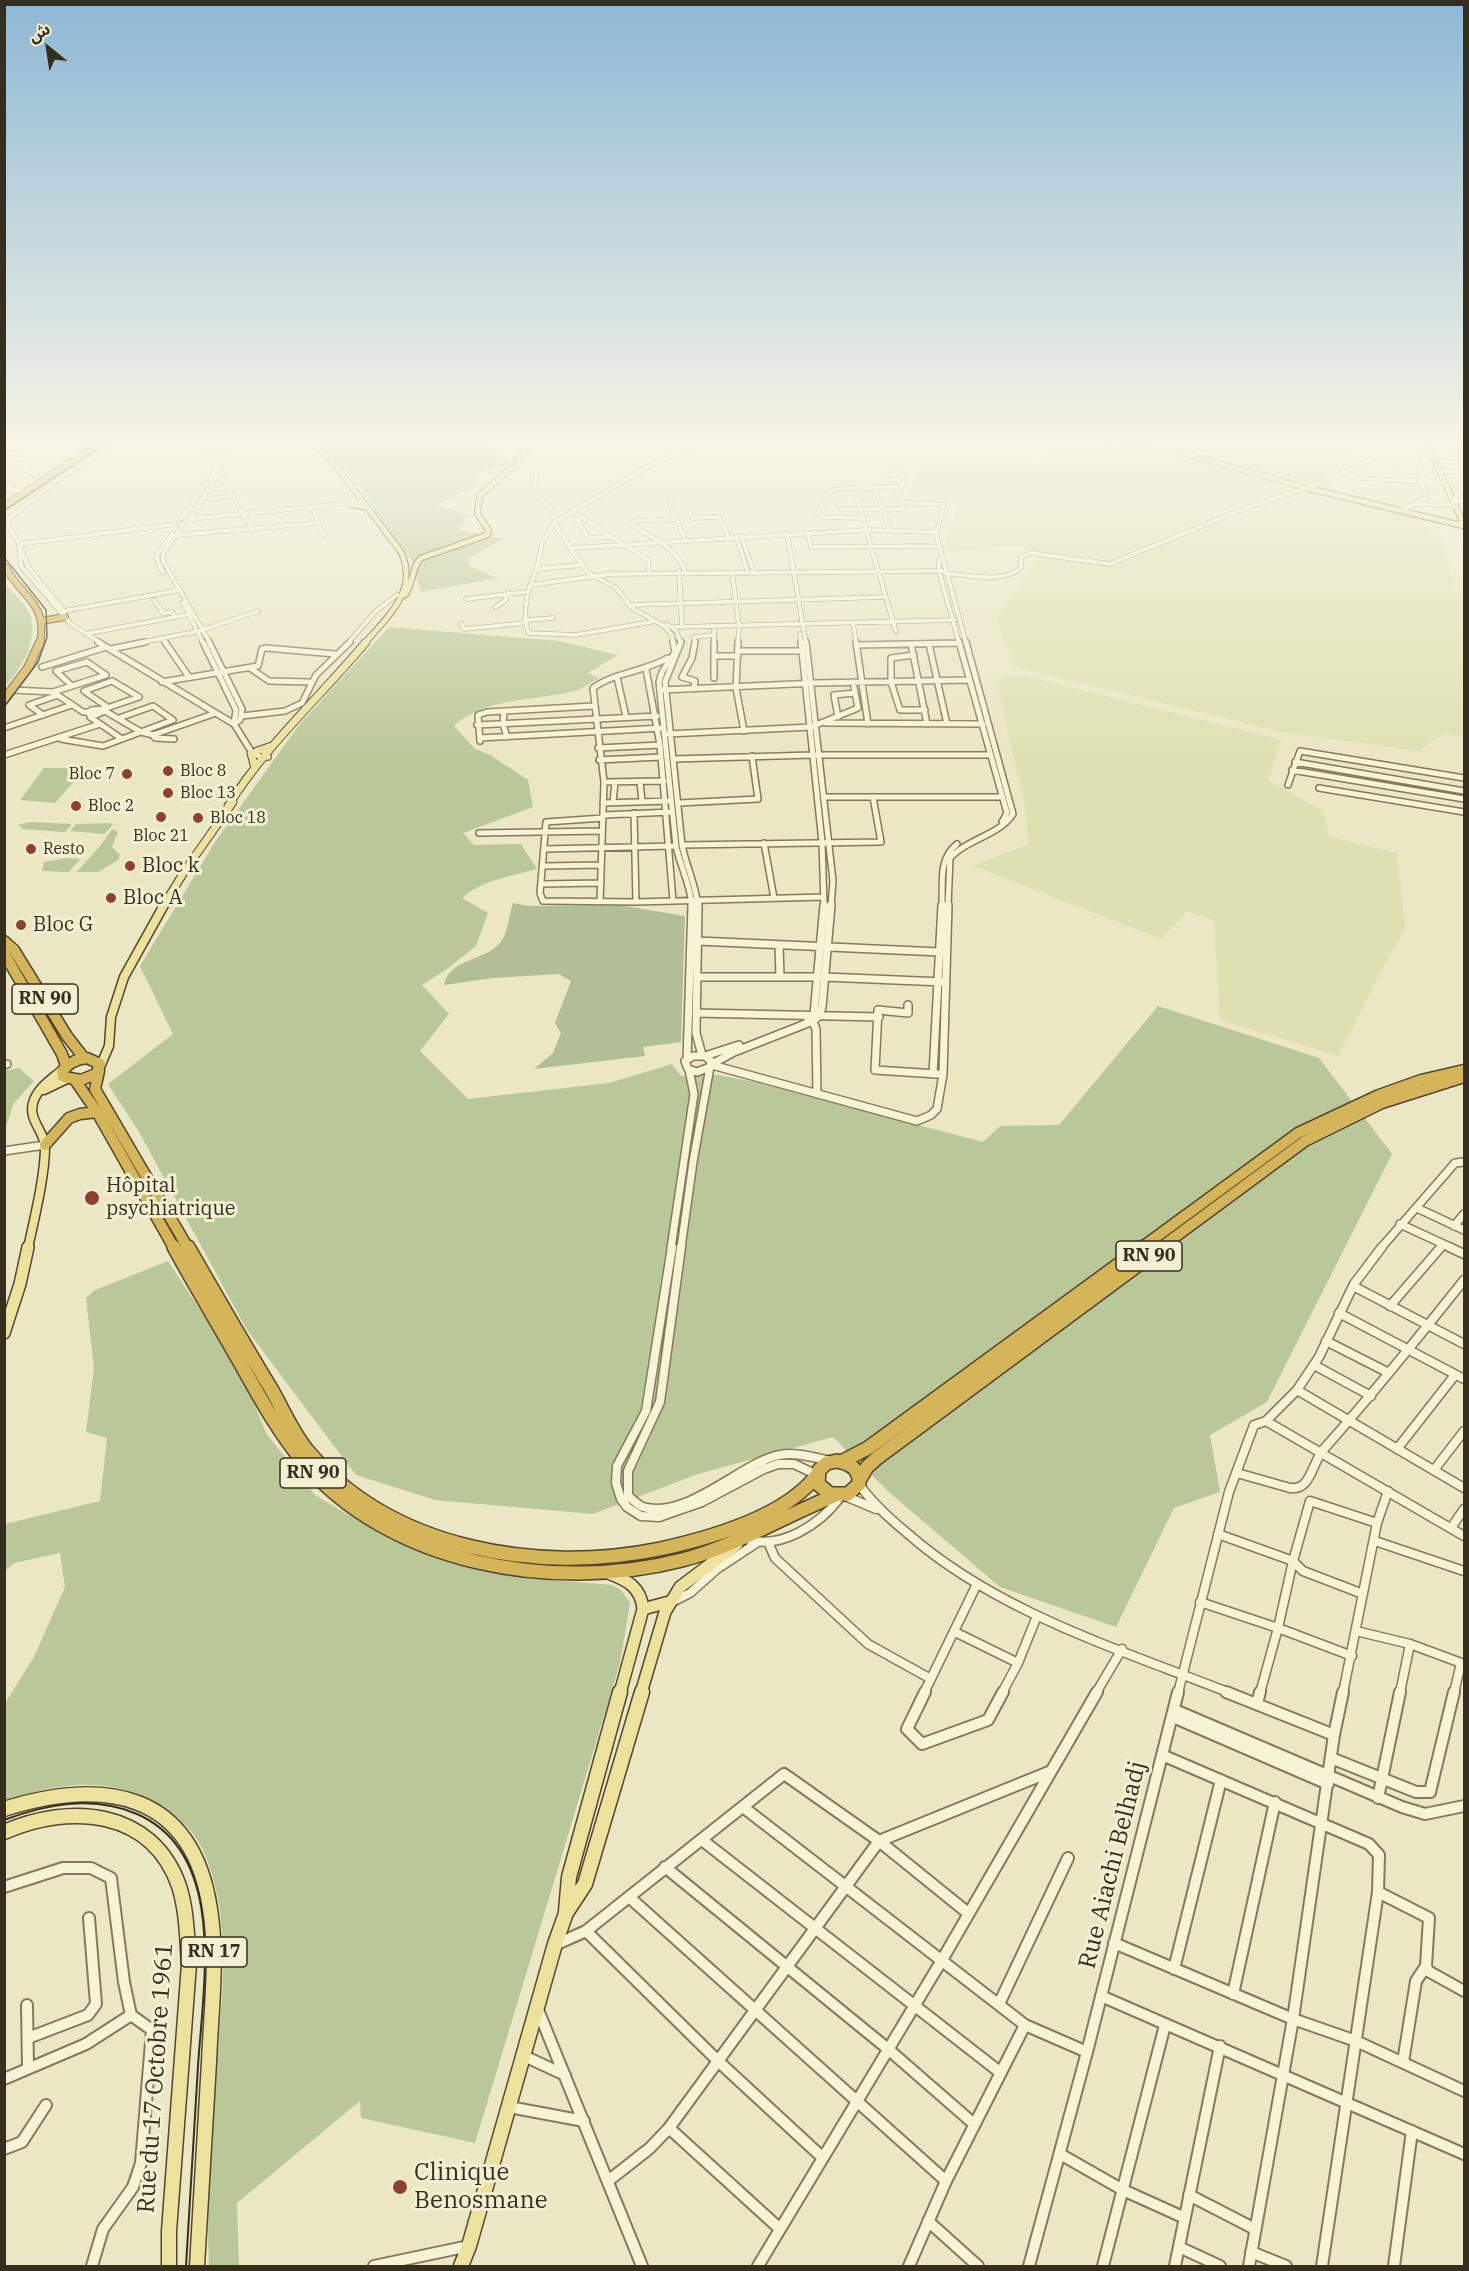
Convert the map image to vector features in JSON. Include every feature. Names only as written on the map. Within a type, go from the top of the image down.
[{"type":"highway","points":[[5,568],[35,605],[41,621],[39,647],[32,663],[9,690]]},
{"type":"highway","points":[[4,577],[30,606],[35,618],[32,648],[4,700]]},
{"type":"highway","points":[[41,621],[64,615]]},
{"type":"highway","name":"RN 90","points":[[4,941],[14,950],[67,1036],[86,1058]]},
{"type":"highway","name":"RN 90","points":[[4,953],[58,1046],[68,1074],[97,1112],[290,1447],[339,1498],[369,1519],[399,1534],[475,1560],[525,1569],[578,1574],[608,1573],[682,1559],[747,1540],[805,1507],[839,1496]]},
{"type":"highway","points":[[86,1058],[98,1061],[100,1069],[91,1077],[68,1074],[86,1058]]},
{"type":"highway","name":"RN 90","points":[[100,1069],[95,1089],[306,1449],[325,1471],[350,1492],[400,1522],[437,1538],[522,1556],[579,1559],[636,1554],[711,1538],[764,1514],[800,1494],[809,1487],[817,1475]]},
{"type":"highway","name":"RN 90","points":[[837,1462],[868,1448],[1298,1133],[1355,1104],[1421,1081],[1464,1070]]},
{"type":"highway","name":"RN 90","points":[[860,1482],[867,1467],[877,1458],[1305,1141],[1364,1110],[1464,1077]]},
{"type":"highway","points":[[45,1146],[65,1121],[80,1113],[97,1112]]},
{"type":"highway","points":[[837,1462],[852,1466],[860,1482],[853,1492],[839,1496],[821,1488],[817,1475],[823,1466],[837,1462]]},
{"type":"main road","points":[[100,1069],[110,1041],[111,1017],[117,996],[144,938],[228,806],[255,768],[382,623],[400,596],[408,572],[405,559],[396,547]]},
{"type":"main road","points":[[400,596],[414,584],[415,567],[421,558],[455,547]]},
{"type":"main road","points":[[228,806],[297,718]]},
{"type":"main road","points":[[255,768],[252,750],[274,745]]},
{"type":"main road","points":[[86,1058],[101,1051],[110,1041]]},
{"type":"main road","points":[[4,1333],[20,1284],[34,1217],[45,1146],[31,1113],[35,1096],[68,1074]]},
{"type":"main road","points":[[461,2266],[469,2246],[555,1944],[566,1913],[585,1884],[669,1602],[689,1579],[747,1540]]},
{"type":"main road","points":[[566,1913],[569,1877],[643,1609],[642,1596],[638,1589],[626,1580],[608,1573]]},
{"type":"main road","points":[[643,1609],[669,1602]]},
{"type":"main road","name":"RN 17","points":[[4,1809],[47,1796],[81,1792],[99,1793],[133,1801],[159,1813],[171,1823],[187,1841],[199,1865],[212,1918],[214,1965],[197,2266]]},
{"type":"main road","name":"Rue du 17 Octobre 1961","points":[[4,1832],[46,1818],[81,1815],[108,1819],[136,1829],[152,1841],[165,1858],[178,1884],[187,1922],[189,1981],[169,2231],[169,2266]]},
{"type":"street","points":[[20,547],[28,567],[64,615],[85,634],[234,724],[252,750],[266,757]]},
{"type":"street","points":[[167,547],[163,554],[163,561],[242,709],[242,716]]},
{"type":"street","points":[[541,547],[537,568],[525,592],[525,622],[529,633],[568,636],[609,632],[656,621]]},
{"type":"street","points":[[572,547],[594,575],[603,576],[686,572],[943,570],[992,577],[1013,574],[1021,568],[1021,557],[1031,554],[1110,564],[1152,547]]},
{"type":"street","points":[[572,547],[583,565],[594,575],[616,588],[631,604],[670,628],[739,625]]},
{"type":"street","points":[[628,547],[648,560],[649,572]]},
{"type":"street","points":[[665,547],[681,559],[686,572]]},
{"type":"street","points":[[742,547],[748,572]]},
{"type":"street","points":[[743,547],[754,572]]},
{"type":"street","points":[[787,547],[811,683],[812,755],[822,842],[824,948]]},
{"type":"street","points":[[811,547],[870,547],[896,632]]},
{"type":"street","points":[[603,576],[620,585],[631,604],[670,628],[679,638],[678,656],[667,672],[663,690],[663,716],[674,759],[680,867],[695,900],[698,941],[697,1040],[703,1056],[711,1065],[918,1121],[931,1116],[937,1109],[943,1074],[943,982],[940,952],[945,856],[954,846],[1006,818],[1007,813],[990,755],[985,724],[969,680],[937,547]]},
{"type":"street","points":[[537,568],[583,565]]},
{"type":"street","points":[[559,567],[567,581]]},
{"type":"street","points":[[545,568],[549,583]]},
{"type":"street","points":[[686,572],[748,572]]},
{"type":"street","points":[[530,585],[594,575],[679,573]]},
{"type":"street","points":[[679,573],[682,626]]},
{"type":"street","points":[[732,573],[739,625],[736,688],[744,731]]},
{"type":"street","points":[[64,615],[178,590]]},
{"type":"street","points":[[466,599],[525,592]]},
{"type":"street","points":[[495,607],[505,601],[508,593]]},
{"type":"street","points":[[234,724],[242,716],[285,711],[302,704],[309,682],[335,654],[352,640],[381,604],[400,596]]},
{"type":"street","points":[[631,604],[884,597]]},
{"type":"street","points":[[154,600],[162,612],[172,612],[174,617]]},
{"type":"street","points":[[42,667],[108,648],[201,631],[258,611]]},
{"type":"street","points":[[85,634],[192,614]]},
{"type":"street","points":[[460,623],[464,629],[553,618]]},
{"type":"street","points":[[682,626],[955,619]]},
{"type":"street","points":[[801,623],[892,621]]},
{"type":"street","points":[[365,622],[382,623]]},
{"type":"street","points":[[801,623],[804,684],[819,756],[833,881],[814,1017],[817,1094]]},
{"type":"street","points":[[853,623],[868,724]]},
{"type":"street","points":[[714,626],[714,678]]},
{"type":"street","points":[[670,628],[674,638],[673,654],[662,672],[667,732],[677,802],[670,812],[669,846],[673,901]]},
{"type":"street","points":[[694,689],[694,681],[682,677],[693,659],[696,648],[693,637],[714,634]]},
{"type":"street","points":[[162,638],[189,677]]},
{"type":"street","points":[[911,644],[927,724]]},
{"type":"street","points":[[929,644],[947,724]]},
{"type":"street","points":[[857,645],[961,644]]},
{"type":"street","points":[[933,1074],[943,982],[950,858],[959,848],[1004,824],[1012,817],[961,644]]},
{"type":"street","points":[[162,682],[250,668],[259,665],[262,649],[266,648],[335,654]]},
{"type":"street","points":[[714,656],[802,651]]},
{"type":"street","points":[[600,902],[604,782],[599,760],[593,688],[597,684],[659,664],[673,654]]},
{"type":"street","points":[[914,655],[891,657],[891,682],[900,710],[925,710]]},
{"type":"street","points":[[43,715],[29,705],[72,686],[106,675],[87,662],[56,671],[72,686]]},
{"type":"street","points":[[250,668],[269,681],[309,682]]},
{"type":"street","points":[[646,669],[656,716],[666,801],[679,846]]},
{"type":"street","points":[[221,672],[236,710],[234,724]]},
{"type":"street","points":[[617,677],[626,717]]},
{"type":"street","points":[[663,690],[811,683],[969,680]]},
{"type":"street","points":[[112,681],[138,697],[104,710],[106,706],[84,691],[112,681]]},
{"type":"street","points":[[593,706],[504,711],[478,715],[480,740],[657,728],[667,732],[813,727],[858,708],[853,682]]},
{"type":"street","points":[[9,690],[55,694],[90,714],[90,717],[122,738]]},
{"type":"street","points":[[838,717],[835,694],[855,693]]},
{"type":"street","points":[[4,728],[72,705]]},
{"type":"street","points":[[58,738],[103,746],[173,720],[153,706],[119,718]]},
{"type":"street","points":[[90,714],[94,709],[104,710],[155,738],[174,739]]},
{"type":"street","points":[[504,711],[503,724],[507,737]]},
{"type":"street","points":[[153,735],[216,713]]},
{"type":"street","points":[[477,725],[663,716]]},
{"type":"street","points":[[824,723],[985,724]]},
{"type":"street","points":[[4,755],[100,724]]},
{"type":"street","points":[[598,748],[660,745]]},
{"type":"street","points":[[1288,785],[1300,751],[1464,778]]},
{"type":"street","points":[[674,759],[812,755],[990,755]]},
{"type":"street","points":[[603,803],[758,799],[752,756]]},
{"type":"street","points":[[599,760],[661,758]]},
{"type":"street","points":[[723,758],[725,768]]},
{"type":"street","points":[[1295,762],[1464,790]]},
{"type":"street","points":[[1292,770],[1464,799]]},
{"type":"street","points":[[604,782],[664,781]]},
{"type":"street","points":[[613,802],[615,782]]},
{"type":"street","points":[[640,782],[642,801]]},
{"type":"street","points":[[1319,788],[1464,812]]},
{"type":"street","points":[[824,797],[1002,796]]},
{"type":"street","points":[[544,849],[881,842],[873,797]]},
{"type":"street","points":[[670,812],[634,813],[546,822],[541,898],[545,902],[636,902],[824,897]]},
{"type":"street","points":[[634,813],[636,902]]},
{"type":"street","points":[[479,833],[602,831]]},
{"type":"street","points":[[764,843],[774,898]]},
{"type":"street","points":[[544,866],[601,865]]},
{"type":"street","points":[[541,884],[600,883]]},
{"type":"street","points":[[695,900],[685,1066],[689,1070],[694,1094],[650,1394],[643,1421],[619,1459],[616,1486],[620,1499],[630,1512],[641,1516],[658,1516],[700,1503],[778,1464],[797,1465],[817,1475]]},
{"type":"street","points":[[698,941],[940,952]]},
{"type":"street","points":[[779,945],[780,977]]},
{"type":"street","points":[[697,977],[821,977],[943,982]]},
{"type":"street","points":[[908,1005],[908,1013],[878,1011],[875,1070],[943,1074]]},
{"type":"street","points":[[696,1013],[879,1017]]},
{"type":"street","points":[[687,1059],[703,1056],[814,1017]]},
{"type":"street","points":[[689,1070],[701,1072],[734,1052],[814,1017]]},
{"type":"street","points":[[711,1065],[693,1162],[660,1401],[655,1418],[630,1462],[626,1490],[628,1496],[640,1506],[659,1508],[692,1498],[772,1457],[792,1454],[837,1462]]},
{"type":"street","points":[[4,1151],[45,1146]]},
{"type":"street","name":"Rue Aiachi Belhadj","points":[[1029,2266],[1087,2052],[1218,1534],[1254,1425],[1266,1421],[1297,1390],[1314,1365],[1353,1286],[1400,1224],[1461,1164]]},
{"type":"street","points":[[1417,1208],[1464,1230]]},
{"type":"street","points":[[1454,1226],[1464,1214]]},
{"type":"street","points":[[1400,1224],[1464,1254]]},
{"type":"street","points":[[1390,1306],[1443,1245]]},
{"type":"street","points":[[1237,1473],[1297,1489],[1305,1485],[1321,1453],[1350,1422],[1464,1280]]},
{"type":"street","points":[[1353,1286],[1464,1344]]},
{"type":"street","points":[[1339,1313],[1464,1379]]},
{"type":"street","points":[[1326,1341],[1389,1373]]},
{"type":"street","points":[[1314,1365],[1371,1396]]},
{"type":"street","points":[[1397,1449],[1455,1375]]},
{"type":"street","points":[[1297,1390],[1464,1488]]},
{"type":"street","points":[[1266,1421],[1464,1536]]},
{"type":"street","points":[[1434,1470],[1464,1431]]},
{"type":"street","points":[[860,1482],[866,1495],[907,1534],[976,1586],[1037,1616],[1334,1734]]},
{"type":"street","points":[[1248,2266],[1293,2019],[1334,1734],[1352,1656],[1377,1523],[1388,1491]]},
{"type":"street","points":[[747,1540],[769,1544],[783,1539],[825,1515],[834,1508],[839,1496],[860,1500],[882,1511]]},
{"type":"street","points":[[1257,1703],[1310,1501],[1377,1523]]},
{"type":"street","points":[[1451,1528],[1464,1509]]},
{"type":"street","points":[[1218,1534],[1293,1561],[1303,1571],[1363,1594]]},
{"type":"street","points":[[1375,1541],[1464,1571]]},
{"type":"street","points":[[769,1544],[775,1558],[868,1644],[888,1657],[932,1678]]},
{"type":"street","points":[[976,1586],[907,1729],[925,1744],[988,1720],[1018,1663],[1037,1616]]},
{"type":"street","points":[[1200,1602],[1352,1656]]},
{"type":"street","points":[[1331,1758],[1416,1792],[1430,1792],[1463,1663],[1410,1644],[1356,1631]]},
{"type":"street","points":[[955,1632],[1018,1663]]},
{"type":"street","points":[[1378,1798],[1410,1644]]},
{"type":"street","points":[[758,2266],[942,1960],[1122,1649]]},
{"type":"street","points":[[1174,1714],[1328,1780],[1425,1814],[1464,1806]]},
{"type":"street","points":[[1162,1755],[1321,1822],[1375,1849],[1378,1855],[1378,1892],[1322,2266]]},
{"type":"street","points":[[608,2181],[650,2148],[669,2128],[879,1841],[1049,1772]]},
{"type":"street","points":[[555,1944],[586,1931],[784,1774],[879,1841],[968,1913]]},
{"type":"street","points":[[1174,1969],[1221,1780]]},
{"type":"street","points":[[1233,1994],[1275,1802]]},
{"type":"street","points":[[743,1807],[1025,2025],[1087,2052]]},
{"type":"street","points":[[702,1840],[815,1929],[915,2003],[1000,2073]]},
{"type":"street","points":[[999,2004],[1068,1858]]},
{"type":"street","points":[[664,1867],[888,2049],[974,2124]]},
{"type":"street","points":[[4,1887],[63,1868],[91,1868],[111,1878],[124,1982],[131,2015],[152,2030],[141,2163],[133,2187],[103,2229],[92,2266]]},
{"type":"street","points":[[1378,1892],[1429,1918],[1426,1966],[1428,1971],[1464,1991]]},
{"type":"street","points":[[629,1897],[946,2181]]},
{"type":"street","points":[[28,2038],[88,2015],[96,2004],[89,1918]]},
{"type":"street","points":[[586,1931],[718,2061],[823,2158]]},
{"type":"street","points":[[1114,1943],[1293,2019],[1356,2041],[1464,2091]]},
{"type":"street","points":[[1403,2062],[1416,1981],[1426,1966]]},
{"type":"street","points":[[1101,1996],[1464,2154]]},
{"type":"street","points":[[27,2005],[28,2068]]},
{"type":"street","points":[[536,2005],[642,2266]]},
{"type":"street","points":[[4,2079],[75,2050],[112,2030],[131,2015]]},
{"type":"street","points":[[909,2266],[946,2181],[1025,2025]]},
{"type":"street","points":[[1103,2266],[1165,2025]]},
{"type":"street","points":[[1175,2266],[1220,2046]]},
{"type":"street","points":[[524,2056],[565,2075]]},
{"type":"street","points":[[4,2149],[22,2142],[46,2105]]},
{"type":"street","points":[[509,2107],[584,2121]]},
{"type":"street","points":[[669,2128],[780,2229]]},
{"type":"street","points":[[1394,2266],[1412,2131]]},
{"type":"street","points":[[1060,2154],[1123,2190],[1185,2218]]},
{"type":"street","points":[[1190,2195],[1255,2229]]},
{"type":"street","points":[[928,2222],[978,2266]]},
{"type":"street","points":[[374,2266],[469,2246]]},
{"type":"street","points":[[1179,2247],[1220,2266]]},
{"type":"street","points":[[1251,2252],[1286,2266]]},
{"type":"green space","points":[[401,547],[489,547],[467,559],[471,567],[498,578],[421,592],[411,559]]},
{"type":"green space","points":[[948,547],[994,547],[951,552]]},
{"type":"green space","points":[[1018,547],[1445,547],[1457,595],[1464,597],[1464,738],[1445,732],[1419,751],[1281,732],[1015,667],[996,618],[1041,553]]},
{"type":"green space","points":[[5,584],[27,609],[32,629],[24,660],[5,686]]},
{"type":"green space","points":[[389,627],[559,641],[618,655],[588,673],[599,678],[581,689],[495,705],[466,717],[454,726],[475,749],[490,755],[528,780],[533,807],[463,833],[474,845],[521,844],[537,869],[488,883],[462,898],[488,913],[476,946],[422,985],[449,1014],[420,1051],[468,1099],[609,1083],[672,1064],[681,1076],[719,1075],[754,1082],[983,1142],[1000,1126],[1059,1125],[1158,1006],[1319,1058],[1392,1154],[1267,1402],[1210,1435],[1220,1492],[1174,1508],[1116,1627],[1000,1587],[890,1493],[833,1437],[698,1474],[593,1514],[435,1500],[356,1475],[247,1330],[139,1132],[108,1084],[173,1034],[140,966],[215,842],[299,725]]},
{"type":"green space","points":[[1013,675],[1026,676],[1282,740],[1268,780],[1323,811],[1330,837],[1397,853],[1405,927],[1338,1056],[1220,1020],[1214,921],[1187,911],[1161,939],[973,866],[1029,844],[1024,802],[996,680]]},
{"type":"green space","points":[[44,768],[86,768],[55,803],[20,800]]},
{"type":"green space","points":[[30,822],[72,824],[65,832],[21,829],[22,827],[17,825]]},
{"type":"green space","points":[[110,823],[113,825],[104,834],[70,831],[76,824]]},
{"type":"green space","points":[[112,829],[118,832],[112,847],[120,855],[118,860],[98,872],[77,872],[101,845]]},
{"type":"green space","points":[[67,858],[80,859],[69,872],[42,871],[44,862]]},
{"type":"green space","points":[[513,903],[529,906],[619,905],[685,916],[681,1042],[643,1047],[645,1056],[534,1069],[553,1053],[561,1033],[555,1023],[571,981],[559,974],[493,978],[444,985],[453,969],[488,952],[502,940]]},
{"type":"green space","points":[[19,1068],[34,1081],[14,1103],[5,1129],[5,1071]]},
{"type":"green space","points":[[168,1261],[217,1336],[252,1398],[266,1433],[315,1495],[389,1539],[487,1569],[563,1581],[612,1585],[621,1590],[630,1603],[620,1663],[475,2143],[361,2118],[360,2101],[237,2203],[239,2266],[209,2266],[210,2169],[223,1958],[219,1902],[202,1848],[183,1822],[166,1809],[147,1798],[121,1789],[87,1785],[70,1786],[53,1788],[5,1802],[4,1705],[34,1657],[65,1587],[60,1553],[14,1563],[5,1571],[5,1524],[100,1501],[107,1438],[86,1432],[94,1368],[86,1298],[95,1290]]},
{"type":"tram line","points":[[4,557],[46,610],[47,637],[38,662],[4,707]]},
{"type":"tram line","points":[[4,1820],[20,1814],[70,1804],[87,1803],[120,1808],[137,1814],[166,1833],[186,1859],[198,1890],[204,1925],[205,1962],[186,2266]]},
{"type":"place","name":"Bloc 8","points":[[168,771]]},
{"type":"place","name":"Bloc 7","points":[[127,774]]},
{"type":"place","name":"Bloc 13","points":[[168,793]]},
{"type":"place","name":"Bloc 2","points":[[76,806]]},
{"type":"place","name":"Bloc 21","points":[[161,817]]},
{"type":"place","name":"Bloc 18","points":[[198,818]]},
{"type":"place","name":"Resto","points":[[31,849]]},
{"type":"place","name":"Bloc k","points":[[130,866]]},
{"type":"place","name":"Bloc A","points":[[111,898]]},
{"type":"place","name":"Bloc G","points":[[21,925]]},
{"type":"place","name":"Hôpital psychiatrique","points":[[92,1198]]},
{"type":"place","name":"Clinique Benosmane","points":[[400,2187]]}]
